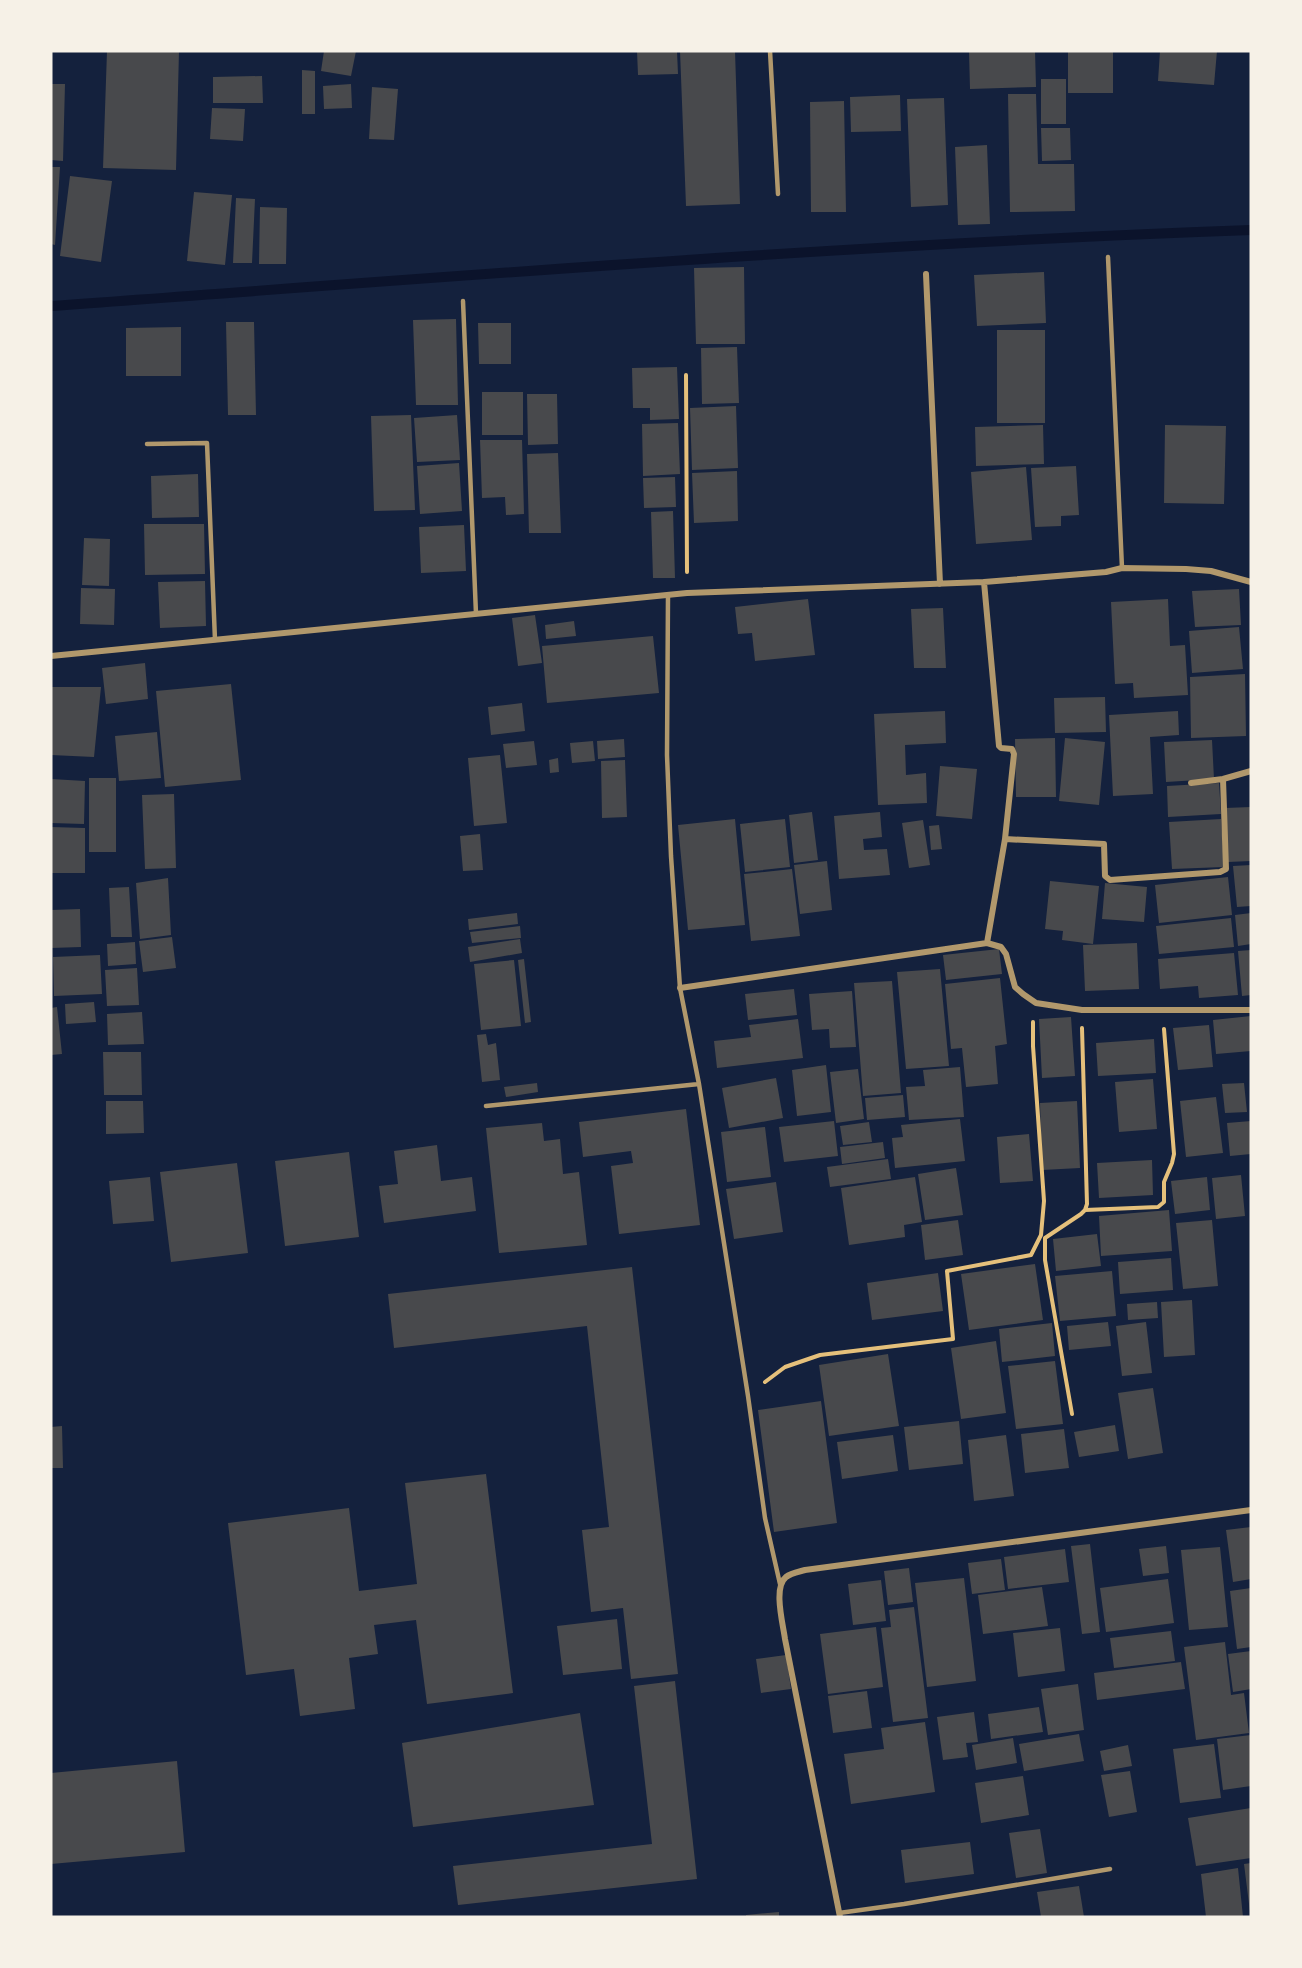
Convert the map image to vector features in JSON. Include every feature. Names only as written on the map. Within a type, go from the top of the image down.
[{"type":"street","points":[[926,274],[940,584]]},
{"type":"street","points":[[51,656],[687,593],[984,582],[1106,572],[1122,568],[1211,571],[1251,582]]},
{"type":"street","points":[[984,582],[999,746],[1012,750],[1014,754],[1005,839],[987,944]]},
{"type":"street","points":[[1191,783],[1223,779],[1251,771]]},
{"type":"street","points":[[1005,839],[1104,844],[1106,876],[1110,880],[1220,872],[1226,869],[1223,779]]},
{"type":"street","points":[[680,988],[987,944],[1001,947],[1006,954],[1015,987],[1036,1003],[1082,1010],[1251,1010]]},
{"type":"street","points":[[840,1915],[779,1602],[780,1584],[786,1576],[805,1570],[1251,1510]]},
{"type":"lane","points":[[770,51],[778,194]]},
{"type":"lane","points":[[1108,256],[1122,568]]},
{"type":"lane","points":[[463,301],[476,614]]},
{"type":"lane","points":[[147,444],[207,443],[215,640]]},
{"type":"lane","points":[[668,596],[667,755],[680,988],[699,1084],[765,1518],[780,1584]]},
{"type":"lane","points":[[486,1106],[699,1084]]},
{"type":"lane","points":[[840,1915],[1110,1869]]},
{"type":"path","points":[[686,375],[687,593]]},
{"type":"path","points":[[748,1396],[785,1367],[820,1355],[953,1339],[947,1270],[1031,1255],[1041,1235],[1044,1201],[1033,1046],[1033,1014],[1036,1003]]},
{"type":"path","points":[[1085,1210],[1158,1207],[1164,1203],[1164,1182],[1174,1154],[1162,1009]]},
{"type":"path","points":[[1072,1414],[1045,1260],[1045,1245],[1046,1238],[1050,1234],[1073,1221],[1085,1210],[1087,1197],[1082,1010]]},
{"type":"building","points":[[107,51],[179,51],[176,170],[103,168]]},
{"type":"building","points":[[324,51],[356,51],[351,76],[321,71]]},
{"type":"building","points":[[637,51],[677,51],[678,74],[638,75]]},
{"type":"building","points":[[680,51],[735,51],[740,204],[686,206]]},
{"type":"building","points":[[969,51],[1035,51],[1036,87],[970,89]]},
{"type":"building","points":[[1068,51],[1113,51],[1113,93],[1068,93]]},
{"type":"building","points":[[1160,51],[1217,51],[1214,85],[1158,81]]},
{"type":"building","points":[[302,70],[315,71],[315,114],[302,114]]},
{"type":"building","points":[[262,76],[263,103],[213,103],[213,77]]},
{"type":"building","points":[[1041,79],[1066,79],[1066,124],[1041,124]]},
{"type":"building","points":[[51,84],[65,84],[63,161],[51,160]]},
{"type":"building","points":[[351,84],[352,108],[324,109],[323,86]]},
{"type":"building","points":[[372,87],[398,89],[394,140],[369,139]]},
{"type":"building","points":[[1008,94],[1036,94],[1038,164],[1074,164],[1075,211],[1010,212]]},
{"type":"building","points":[[900,95],[901,131],[851,132],[850,97]]},
{"type":"building","points":[[944,98],[948,205],[911,207],[907,99]]},
{"type":"building","points":[[844,101],[846,212],[811,212],[810,102]]},
{"type":"building","points":[[212,108],[245,109],[243,141],[210,139]]},
{"type":"building","points":[[1041,128],[1070,128],[1071,160],[1042,161]]},
{"type":"building","points":[[987,145],[990,224],[958,225],[955,147]]},
{"type":"building","points":[[51,167],[60,167],[55,245],[51,244]]},
{"type":"building","points":[[70,176],[112,181],[101,262],[60,256]]},
{"type":"building","points":[[194,192],[232,195],[225,265],[187,261]]},
{"type":"building","points":[[236,198],[255,199],[252,263],[233,263]]},
{"type":"building","points":[[260,207],[287,208],[286,264],[259,264]]},
{"type":"building","points":[[744,267],[745,344],[696,344],[694,268]]},
{"type":"building","points":[[1044,272],[1046,323],[977,326],[974,275]]},
{"type":"building","points":[[456,319],[458,405],[416,405],[413,320]]},
{"type":"building","points":[[226,322],[254,322],[256,415],[228,415]]},
{"type":"building","points":[[478,323],[511,323],[511,364],[479,364]]},
{"type":"building","points":[[181,327],[181,376],[126,376],[126,328]]},
{"type":"building","points":[[997,330],[1045,330],[1045,423],[997,423]]},
{"type":"building","points":[[737,347],[739,403],[702,404],[701,348]]},
{"type":"building","points":[[677,367],[679,419],[650,420],[650,408],[633,408],[632,368]]},
{"type":"building","points":[[482,392],[523,392],[523,435],[482,435]]},
{"type":"building","points":[[527,394],[557,394],[558,444],[528,445]]},
{"type":"building","points":[[736,406],[738,468],[692,470],[690,408]]},
{"type":"building","points":[[411,415],[415,510],[374,511],[371,416]]},
{"type":"building","points":[[457,415],[460,460],[417,462],[414,418]]},
{"type":"building","points":[[678,423],[680,474],[643,476],[642,424]]},
{"type":"building","points":[[1043,425],[1044,464],[976,466],[975,427]]},
{"type":"building","points":[[1165,425],[1226,426],[1224,504],[1164,503]]},
{"type":"building","points":[[480,440],[522,440],[524,514],[506,515],[505,497],[482,498]]},
{"type":"building","points":[[558,453],[561,533],[529,533],[527,454]]},
{"type":"building","points":[[459,463],[462,511],[420,514],[417,466]]},
{"type":"building","points":[[1076,466],[1079,515],[1061,516],[1061,526],[1035,527],[1031,468]]},
{"type":"building","points":[[1026,467],[1032,540],[976,544],[971,472]]},
{"type":"building","points":[[737,471],[738,521],[694,523],[692,473]]},
{"type":"building","points":[[198,474],[199,517],[152,518],[151,476]]},
{"type":"building","points":[[675,477],[676,507],[644,508],[643,478]]},
{"type":"building","points":[[673,511],[675,578],[653,578],[651,512]]},
{"type":"building","points":[[144,524],[204,524],[205,574],[145,575]]},
{"type":"building","points":[[464,525],[466,571],[421,573],[419,527]]},
{"type":"building","points":[[84,538],[110,539],[109,586],[82,585]]},
{"type":"building","points":[[205,581],[206,626],[160,628],[158,582]]},
{"type":"building","points":[[81,588],[115,589],[114,625],[80,624]]},
{"type":"building","points":[[1239,589],[1241,625],[1195,627],[1192,591]]},
{"type":"building","points":[[808,599],[815,655],[755,661],[752,633],[738,634],[735,607]]},
{"type":"building","points":[[1168,599],[1170,646],[1185,645],[1188,695],[1134,698],[1133,683],[1115,684],[1111,602]]},
{"type":"building","points":[[943,608],[946,668],[914,668],[911,609]]},
{"type":"building","points":[[535,615],[542,663],[518,666],[512,618]]},
{"type":"building","points":[[574,621],[576,636],[546,639],[545,625]]},
{"type":"building","points":[[1239,627],[1243,669],[1192,673],[1189,631]]},
{"type":"building","points":[[653,636],[659,693],[547,703],[542,646]]},
{"type":"building","points":[[145,663],[148,699],[106,704],[102,668]]},
{"type":"building","points":[[1245,674],[1246,736],[1191,738],[1190,677]]},
{"type":"building","points":[[231,684],[241,780],[165,787],[156,691]]},
{"type":"building","points":[[51,687],[101,687],[94,757],[51,755]]},
{"type":"building","points":[[1105,697],[1106,732],[1055,733],[1054,698]]},
{"type":"building","points":[[522,703],[525,731],[491,735],[488,707]]},
{"type":"building","points":[[945,711],[946,743],[905,745],[906,775],[926,773],[927,803],[878,805],[874,714]]},
{"type":"building","points":[[1178,711],[1179,735],[1150,737],[1153,794],[1113,796],[1109,715]]},
{"type":"building","points":[[157,732],[161,778],[119,781],[115,736]]},
{"type":"building","points":[[1055,738],[1056,797],[1016,797],[1015,739]]},
{"type":"building","points":[[1065,738],[1105,742],[1099,805],[1059,801]]},
{"type":"building","points":[[624,739],[625,757],[598,759],[597,741]]},
{"type":"building","points":[[1212,740],[1214,779],[1166,782],[1164,742]]},
{"type":"building","points":[[534,741],[537,765],[506,768],[503,744]]},
{"type":"building","points":[[593,741],[595,761],[572,763],[570,743]]},
{"type":"building","points":[[500,755],[507,823],[474,826],[468,758]]},
{"type":"building","points":[[558,758],[559,772],[550,773],[549,760]]},
{"type":"building","points":[[625,760],[627,817],[602,818],[601,761]]},
{"type":"building","points":[[940,766],[977,769],[972,819],[936,816]]},
{"type":"building","points":[[89,778],[116,778],[116,852],[89,852]]},
{"type":"building","points":[[51,779],[85,781],[84,824],[51,823]]},
{"type":"building","points":[[1219,783],[1221,814],[1168,817],[1167,786]]},
{"type":"building","points":[[174,794],[176,868],[145,869],[142,795]]},
{"type":"building","points":[[1251,807],[1251,861],[1228,862],[1225,808]]},
{"type":"building","points":[[812,812],[818,860],[794,863],[789,815]]},
{"type":"building","points":[[880,812],[882,837],[863,839],[864,850],[887,849],[890,875],[839,879],[834,816]]},
{"type":"building","points":[[735,819],[745,925],[688,930],[678,825]]},
{"type":"building","points":[[785,819],[790,867],[745,872],[740,824]]},
{"type":"building","points":[[1221,819],[1224,867],[1172,869],[1169,822]]},
{"type":"building","points":[[923,820],[930,865],[909,868],[902,823]]},
{"type":"building","points":[[939,825],[942,849],[931,850],[929,826]]},
{"type":"building","points":[[51,827],[85,828],[85,873],[51,873]]},
{"type":"building","points":[[480,834],[483,870],[463,871],[460,836]]},
{"type":"building","points":[[827,861],[832,910],[800,914],[794,865]]},
{"type":"building","points":[[1251,865],[1251,906],[1237,907],[1233,866]]},
{"type":"building","points":[[792,869],[800,936],[751,941],[744,874]]},
{"type":"building","points":[[1228,877],[1232,915],[1159,923],[1155,885]]},
{"type":"building","points":[[168,878],[171,935],[140,939],[136,883]]},
{"type":"building","points":[[1050,881],[1099,886],[1093,944],[1062,940],[1063,931],[1045,929]]},
{"type":"building","points":[[1105,883],[1147,887],[1144,922],[1102,919]]},
{"type":"building","points":[[129,887],[132,937],[111,937],[109,888]]},
{"type":"building","points":[[80,909],[81,947],[51,948],[51,910]]},
{"type":"building","points":[[517,913],[518,924],[469,930],[468,919]]},
{"type":"building","points":[[1251,913],[1251,944],[1238,946],[1235,915]]},
{"type":"building","points":[[1231,918],[1234,947],[1159,954],[1156,926]]},
{"type":"building","points":[[520,926],[521,938],[472,943],[470,932]]},
{"type":"building","points":[[172,937],[176,968],[143,972],[139,941]]},
{"type":"building","points":[[520,939],[522,953],[470,962],[468,947]]},
{"type":"building","points":[[135,942],[136,964],[108,966],[107,944]]},
{"type":"building","points":[[1137,943],[1139,989],[1085,991],[1083,945]]},
{"type":"building","points":[[999,949],[1002,974],[946,980],[943,955]]},
{"type":"building","points":[[1251,950],[1251,995],[1242,996],[1238,951]]},
{"type":"building","points":[[1234,953],[1238,995],[1199,998],[1198,986],[1160,989],[1158,959]]},
{"type":"building","points":[[100,955],[102,994],[54,996],[53,957]]},
{"type":"building","points":[[524,959],[531,1022],[525,1023],[518,960]]},
{"type":"building","points":[[514,960],[521,1026],[481,1030],[474,964]]},
{"type":"building","points":[[137,968],[139,1005],[107,1006],[105,970]]},
{"type":"building","points":[[940,969],[949,1066],[906,1069],[897,972]]},
{"type":"building","points":[[1000,978],[1007,1044],[995,1046],[998,1084],[966,1087],[962,1048],[951,1049],[945,984]]},
{"type":"building","points":[[892,981],[901,1093],[863,1096],[854,983]]},
{"type":"building","points":[[794,989],[797,1015],[748,1020],[745,994]]},
{"type":"building","points":[[852,991],[856,1047],[830,1048],[829,1029],[812,1030],[809,994]]},
{"type":"building","points":[[94,1002],[96,1022],[66,1024],[65,1004]]},
{"type":"building","points":[[57,1007],[62,1054],[51,1055],[51,1008]]},
{"type":"building","points":[[142,1012],[144,1044],[108,1045],[107,1014]]},
{"type":"building","points":[[1251,1016],[1251,1051],[1216,1054],[1213,1020]]},
{"type":"building","points":[[1071,1017],[1075,1076],[1042,1078],[1039,1019]]},
{"type":"building","points":[[798,1019],[803,1058],[717,1068],[714,1041],[751,1037],[749,1025]]},
{"type":"building","points":[[1209,1025],[1213,1067],[1178,1070],[1173,1028]]},
{"type":"building","points":[[486,1034],[488,1045],[496,1043],[500,1080],[482,1082],[477,1035]]},
{"type":"building","points":[[1154,1039],[1156,1073],[1098,1076],[1096,1043]]},
{"type":"building","points":[[103,1052],[141,1052],[142,1095],[104,1095]]},
{"type":"building","points":[[826,1065],[831,1112],[797,1116],[792,1070]]},
{"type":"building","points":[[960,1067],[964,1117],[909,1120],[906,1087],[925,1086],[923,1070]]},
{"type":"building","points":[[858,1069],[864,1119],[836,1123],[830,1072]]},
{"type":"building","points":[[776,1078],[783,1118],[729,1128],[722,1088]]},
{"type":"building","points":[[1153,1079],[1157,1129],[1119,1132],[1115,1082]]},
{"type":"building","points":[[537,1083],[538,1092],[506,1097],[504,1087]]},
{"type":"building","points":[[1244,1083],[1247,1112],[1225,1113],[1222,1084]]},
{"type":"building","points":[[903,1095],[905,1117],[867,1120],[865,1098]]},
{"type":"building","points":[[1216,1097],[1223,1153],[1186,1157],[1180,1101]]},
{"type":"building","points":[[106,1101],[143,1101],[144,1133],[106,1134]]},
{"type":"building","points":[[1077,1101],[1080,1168],[1042,1170],[1040,1103]]},
{"type":"building","points":[[686,1109],[700,1225],[619,1234],[611,1166],[633,1163],[631,1151],[583,1157],[579,1122]]},
{"type":"building","points":[[960,1119],[965,1161],[895,1168],[892,1138],[903,1137],[901,1125]]},
{"type":"building","points":[[834,1121],[838,1156],[784,1162],[779,1127]]},
{"type":"building","points":[[1251,1121],[1251,1154],[1230,1156],[1227,1123]]},
{"type":"building","points":[[869,1122],[872,1142],[843,1145],[840,1126]]},
{"type":"building","points":[[542,1123],[544,1141],[560,1139],[563,1174],[579,1172],[587,1245],[499,1253],[486,1128]]},
{"type":"building","points":[[765,1127],[771,1177],[727,1182],[721,1132]]},
{"type":"building","points":[[1029,1134],[1033,1181],[1000,1183],[997,1137]]},
{"type":"building","points":[[883,1142],[885,1158],[842,1164],[840,1147]]},
{"type":"building","points":[[437,1145],[441,1181],[472,1177],[476,1211],[384,1223],[379,1186],[398,1184],[394,1151]]},
{"type":"building","points":[[349,1152],[359,1237],[285,1246],[275,1161]]},
{"type":"building","points":[[888,1159],[891,1179],[830,1187],[827,1167]]},
{"type":"building","points":[[1152,1160],[1153,1195],[1099,1198],[1097,1163]]},
{"type":"building","points":[[237,1163],[248,1253],[171,1262],[160,1172]]},
{"type":"building","points":[[956,1168],[963,1215],[925,1220],[918,1174]]},
{"type":"building","points":[[1241,1175],[1245,1216],[1216,1219],[1212,1178]]},
{"type":"building","points":[[150,1177],[154,1221],[113,1224],[109,1181]]},
{"type":"building","points":[[915,1177],[922,1222],[904,1225],[905,1237],[849,1245],[841,1188]]},
{"type":"building","points":[[1207,1177],[1210,1210],[1175,1214],[1171,1181]]},
{"type":"building","points":[[776,1182],[783,1232],[734,1239],[726,1189]]},
{"type":"building","points":[[1169,1210],[1172,1251],[1101,1256],[1099,1216]]},
{"type":"building","points":[[958,1220],[963,1255],[925,1260],[921,1225]]},
{"type":"building","points":[[1212,1220],[1218,1286],[1183,1289],[1176,1223]]},
{"type":"building","points":[[1097,1234],[1101,1266],[1056,1271],[1053,1239]]},
{"type":"building","points":[[1171,1258],[1173,1290],[1120,1294],[1118,1262]]},
{"type":"building","points":[[1035,1264],[1043,1320],[969,1330],[961,1274]]},
{"type":"building","points":[[632,1267],[678,1674],[631,1679],[623,1608],[591,1612],[582,1530],[609,1527],[587,1326],[394,1348],[388,1294]]},
{"type":"building","points":[[1112,1271],[1116,1316],[1060,1321],[1055,1276]]},
{"type":"building","points":[[938,1273],[943,1311],[872,1320],[867,1283]]},
{"type":"building","points":[[1192,1300],[1195,1355],[1164,1357],[1161,1302]]},
{"type":"building","points":[[1157,1302],[1158,1318],[1128,1320],[1127,1304]]},
{"type":"building","points":[[1108,1322],[1111,1346],[1069,1350],[1067,1326]]},
{"type":"building","points":[[1146,1322],[1152,1373],[1122,1376],[1116,1326]]},
{"type":"building","points":[[1052,1323],[1055,1356],[1002,1362],[999,1329]]},
{"type":"building","points":[[996,1341],[1006,1413],[961,1419],[951,1348]]},
{"type":"building","points":[[888,1354],[899,1426],[829,1436],[819,1365]]},
{"type":"building","points":[[1055,1361],[1063,1424],[1016,1429],[1008,1366]]},
{"type":"building","points":[[1153,1388],[1163,1453],[1128,1459],[1118,1393]]},
{"type":"building","points":[[821,1401],[837,1523],[774,1532],[758,1410]]},
{"type":"building","points":[[959,1421],[963,1464],[909,1470],[904,1427]]},
{"type":"building","points":[[1115,1425],[1119,1451],[1079,1457],[1074,1432]]},
{"type":"building","points":[[62,1426],[63,1468],[51,1468],[51,1427]]},
{"type":"building","points":[[1064,1429],[1069,1468],[1025,1473],[1021,1434]]},
{"type":"building","points":[[893,1435],[898,1471],[842,1479],[837,1442]]},
{"type":"building","points":[[1006,1435],[1014,1496],[974,1501],[968,1440]]},
{"type":"building","points":[[486,1474],[513,1693],[427,1704],[416,1620],[374,1625],[378,1654],[349,1658],[355,1709],[300,1716],[294,1669],[246,1675],[228,1523],[349,1508],[359,1591],[417,1584],[405,1483]]},
{"type":"building","points":[[1251,1527],[1251,1579],[1233,1582],[1226,1530]]},
{"type":"building","points":[[1090,1544],[1100,1632],[1082,1634],[1071,1546]]},
{"type":"building","points":[[1166,1546],[1169,1573],[1143,1576],[1139,1549]]},
{"type":"building","points":[[1220,1547],[1228,1627],[1189,1630],[1181,1550]]},
{"type":"building","points":[[1065,1549],[1069,1582],[1008,1589],[1004,1557]]},
{"type":"building","points":[[1001,1559],[1005,1590],[972,1594],[968,1563]]},
{"type":"building","points":[[909,1568],[913,1602],[888,1605],[884,1571]]},
{"type":"building","points":[[964,1578],[976,1681],[927,1687],[915,1583]]},
{"type":"building","points":[[1168,1579],[1174,1623],[1106,1632],[1100,1588]]},
{"type":"building","points":[[881,1580],[886,1621],[853,1625],[848,1584]]},
{"type":"building","points":[[1042,1587],[1048,1626],[983,1634],[978,1595]]},
{"type":"building","points":[[1251,1588],[1251,1647],[1237,1649],[1230,1591]]},
{"type":"building","points":[[914,1607],[928,1718],[893,1722],[881,1628],[891,1627],[889,1610]]},
{"type":"building","points":[[617,1619],[622,1669],[563,1675],[557,1626]]},
{"type":"building","points":[[876,1627],[883,1687],[828,1694],[820,1634]]},
{"type":"building","points":[[1060,1628],[1065,1671],[1018,1677],[1013,1633]]},
{"type":"building","points":[[1171,1631],[1175,1661],[1114,1668],[1110,1638]]},
{"type":"building","points":[[1225,1642],[1231,1695],[1244,1693],[1249,1733],[1196,1740],[1184,1647]]},
{"type":"building","points":[[1251,1651],[1251,1689],[1233,1692],[1228,1654]]},
{"type":"building","points":[[786,1655],[791,1689],[761,1693],[756,1659]]},
{"type":"building","points":[[1181,1662],[1185,1689],[1097,1700],[1094,1673]]},
{"type":"building","points":[[675,1681],[697,1879],[458,1905],[453,1866],[652,1844],[634,1686]]},
{"type":"building","points":[[1078,1684],[1084,1730],[1048,1735],[1041,1689]]},
{"type":"building","points":[[867,1691],[872,1728],[833,1733],[828,1696]]},
{"type":"building","points":[[1039,1707],[1043,1732],[991,1739],[988,1714]]},
{"type":"building","points":[[974,1712],[978,1742],[966,1743],[968,1757],[943,1760],[937,1717]]},
{"type":"building","points":[[580,1713],[594,1805],[413,1827],[402,1743]]},
{"type":"building","points":[[925,1722],[935,1792],[851,1804],[844,1754],[884,1749],[881,1728]]},
{"type":"building","points":[[1079,1734],[1084,1761],[1024,1771],[1019,1744]]},
{"type":"building","points":[[1251,1735],[1251,1786],[1223,1790],[1217,1739]]},
{"type":"building","points":[[1013,1738],[1017,1763],[976,1770],[972,1745]]},
{"type":"building","points":[[1214,1744],[1221,1798],[1180,1803],[1173,1749]]},
{"type":"building","points":[[1128,1745],[1132,1766],[1104,1771],[1100,1751]]},
{"type":"building","points":[[177,1761],[185,1852],[51,1864],[51,1773]]},
{"type":"building","points":[[1130,1771],[1137,1812],[1109,1817],[1101,1775]]},
{"type":"building","points":[[1023,1776],[1029,1815],[981,1823],[975,1783]]},
{"type":"building","points":[[1251,1808],[1251,1858],[1196,1866],[1188,1818]]},
{"type":"building","points":[[1040,1829],[1047,1873],[1016,1878],[1009,1833]]},
{"type":"building","points":[[970,1842],[974,1874],[905,1883],[901,1850]]},
{"type":"building","points":[[1251,1863],[1251,1912],[1250,1912],[1244,1864]]},
{"type":"building","points":[[1238,1868],[1243,1917],[1206,1917],[1201,1874]]},
{"type":"building","points":[[1079,1886],[1084,1917],[1041,1917],[1037,1892]]},
{"type":"building","points":[[779,1912],[779,1917],[746,1917],[746,1915]]},
{"type":"waterway","points":[[51,306],[801,253],[1251,230]]}]
